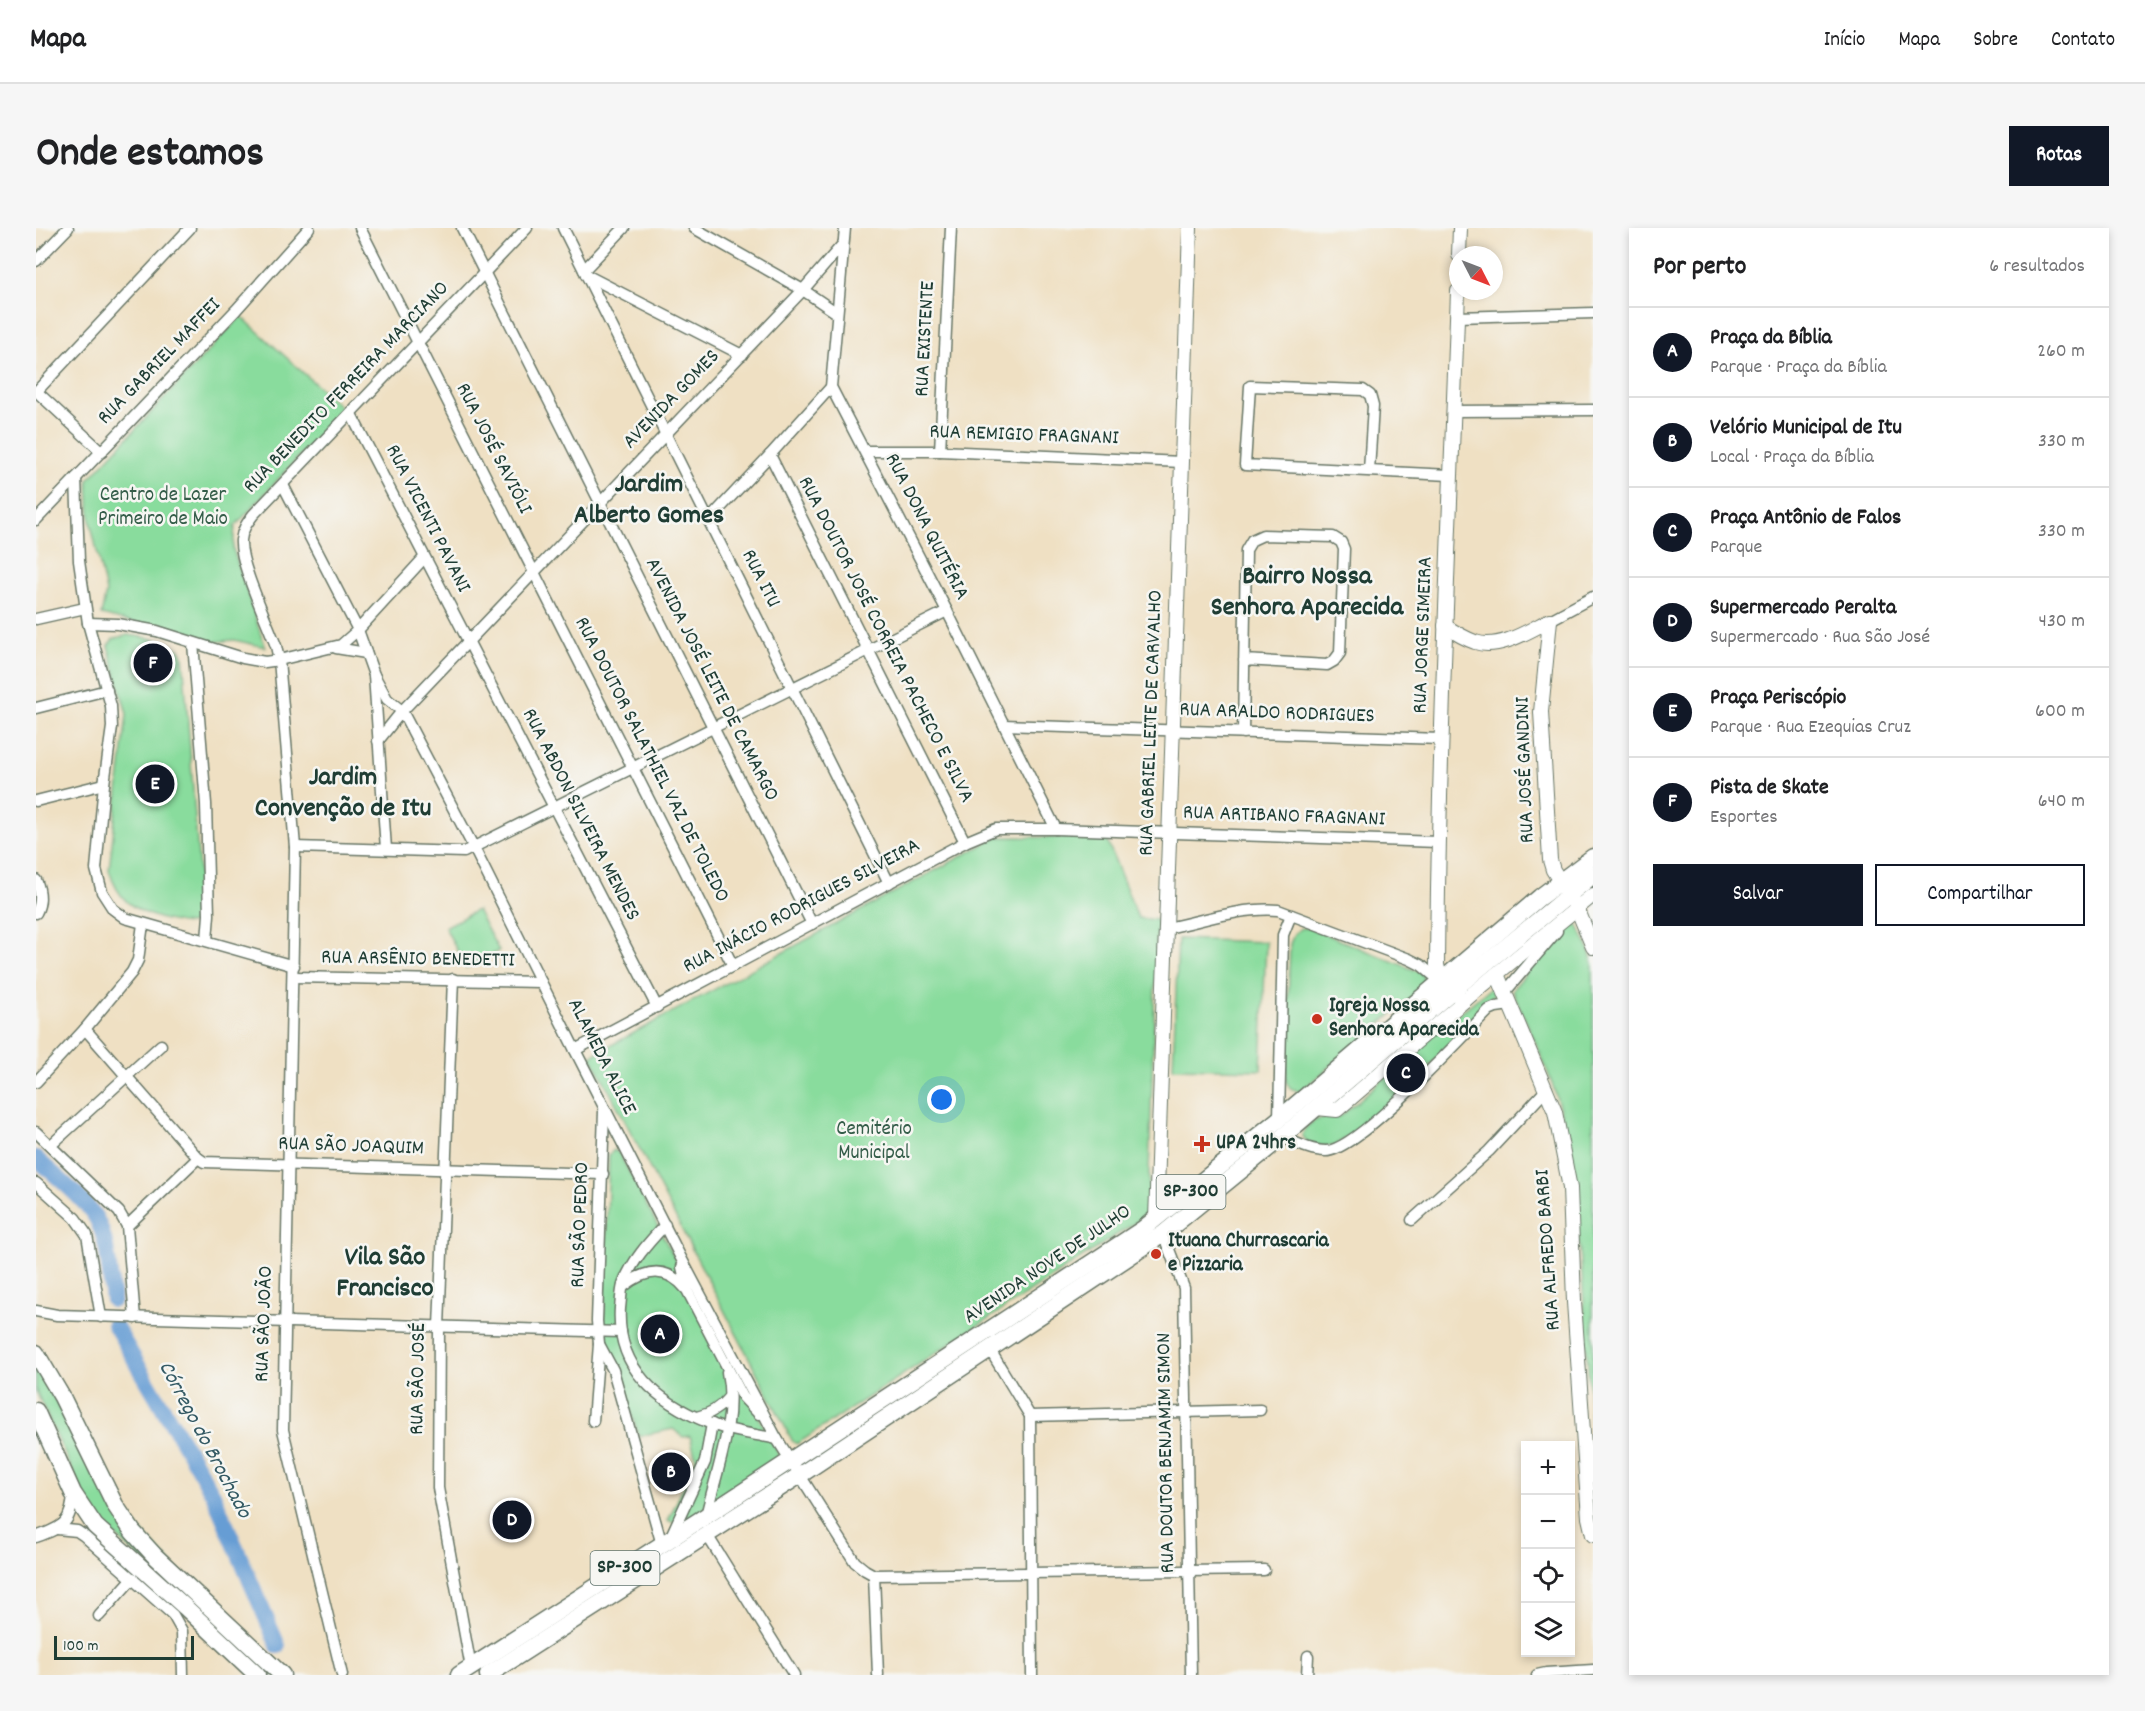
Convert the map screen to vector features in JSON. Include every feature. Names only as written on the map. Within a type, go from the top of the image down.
[{"type":"main road","name":"AVENIDA NOVE DE JULHO","points":[[1568,894],[1593,857]]},
{"type":"main road","name":"AVENIDA NOVE DE JULHO","points":[[795,1467],[1160,1226],[1282,1137],[1452,991],[1593,875]]},
{"type":"main road","name":"AVENIDA NOVE DE JULHO","points":[[1160,1226],[1162,1229],[1164,1220],[1175,1205],[1279,1119],[1452,991]]},
{"type":"main road","name":"AVENIDA NOVE DE JULHO","points":[[795,1467],[990,1350],[1126,1258],[1160,1226]]},
{"type":"main road","points":[[36,1353],[62,1397],[115,1505],[133,1532],[154,1555],[282,1675]]},
{"type":"main road","points":[[36,1411],[74,1492],[86,1514],[102,1535],[185,1607],[257,1675]]},
{"type":"main road","name":"SP-300","points":[[706,1516],[795,1467]]},
{"type":"main road","name":"SP-300","points":[[466,1673],[668,1547],[707,1535],[795,1467]]},
{"type":"main road","points":[[668,1547],[687,1540],[702,1530],[706,1516]]},
{"type":"main road","name":"SP-300","points":[[488,1675],[668,1547]]},
{"type":"street","points":[[36,261],[68,228]]},
{"type":"street","points":[[102,452],[36,392],[190,228]]},
{"type":"street","name":"RUA JOSÉ SAVIÓLI","points":[[360,228],[534,573]]},
{"type":"street","name":"AVENIDA JOSÉ LEITE DE CAMARGO","points":[[462,228],[812,924]]},
{"type":"street","name":"RUA BENEDITO FERREIRA MARCIANO","points":[[295,847],[279,660],[276,646],[243,559],[242,532],[247,522],[527,228]]},
{"type":"street","name":"RUA ITU","points":[[563,228],[889,883]]},
{"type":"street","points":[[624,228],[585,272],[742,355]]},
{"type":"street","points":[[694,228],[804,290],[837,313]]},
{"type":"street","points":[[709,520],[771,456],[831,387],[845,228]]},
{"type":"street","name":"RUA EXISTENTE","points":[[940,451],[951,228]]},
{"type":"street","name":"RUA GABRIEL LEITE DE CARVALHO","points":[[1160,1226],[1167,928],[1190,228]]},
{"type":"street","points":[[1459,246],[1460,228]]},
{"type":"street","name":"RUA GABRIEL MAFFEI","points":[[36,520],[236,310],[306,229]]},
{"type":"street","name":"AVENIDA GOMES","points":[[378,735],[804,290],[843,244]]},
{"type":"street","name":"RUA JORGE SIMEIRA","points":[[1452,991],[1437,965],[1438,842],[1458,300]]},
{"type":"street","points":[[1457,317],[1593,313]]},
{"type":"street","points":[[1370,471],[1373,406],[1370,395],[1363,390],[1250,386],[1245,465],[1450,475]]},
{"type":"street","name":"RUA DONA QUITÉRIA","points":[[831,387],[1056,829]]},
{"type":"street","points":[[1454,411],[1593,410]]},
{"type":"street","name":"RUA VICENTI PAVANI","points":[[351,414],[468,641]]},
{"type":"street","name":"RUA REMIGIO FRAGNANI","points":[[864,451],[940,451],[1182,462]]},
{"type":"street","name":"RUA DOUTOR JOSÉ CORREIA PACHECO E SILVA","points":[[771,456],[965,842]]},
{"type":"street","points":[[36,801],[104,784],[112,727],[108,690],[85,608],[79,561],[76,478]]},
{"type":"street","points":[[283,485],[358,630],[374,675],[386,849]]},
{"type":"street","points":[[1243,733],[1244,660],[1246,550],[1252,540],[1263,535],[1333,537],[1341,542],[1344,549],[1340,653],[1334,661],[1327,665],[1244,660]]},
{"type":"street","points":[[336,648],[358,630],[424,558]]},
{"type":"street","name":"RUA DOUTOR SALATHIEL VAZ DE TOLEDO","points":[[534,573],[733,966]]},
{"type":"street","points":[[1445,626],[1466,638],[1487,644],[1519,636],[1593,597]]},
{"type":"street","points":[[36,619],[85,608]]},
{"type":"street","points":[[295,847],[464,852],[946,610]]},
{"type":"street","name":"RUA JOSÉ GANDINI","points":[[1550,620],[1541,712],[1550,860],[1593,947]]},
{"type":"street","points":[[88,623],[118,624],[157,631],[243,658],[265,662],[336,648],[366,653]]},
{"type":"street","name":"RUA ABDON SILVEIRA MENDES","points":[[468,641],[657,1007]]},
{"type":"street","points":[[192,643],[206,804],[209,915],[207,940]]},
{"type":"street","name":"ALAMEDA ALICE","points":[[374,675],[387,699],[402,711],[474,848],[604,1108],[777,1439],[855,1562],[874,1575]]},
{"type":"street","points":[[36,708],[108,690]]},
{"type":"street","name":"RUA ARALDO RODRIGUES","points":[[1004,725],[1441,739]]},
{"type":"street","name":"RUA ARSÊNIO BENEDETTI","points":[[104,784],[96,869],[102,892],[113,909],[125,918],[207,940],[294,971],[541,982]]},
{"type":"street","name":"RUA INÁCIO RODRIGUES SILVEIRA","points":[[575,1050],[965,842],[996,829],[1056,829]]},
{"type":"street","name":"RUA ARTIBANO FRAGNANI","points":[[1056,829],[1438,842]]},
{"type":"street","name":"RUA SÃO JOÃO","points":[[295,847],[283,1430],[342,1675]]},
{"type":"street","points":[[36,880],[41,897],[36,914]]},
{"type":"street","points":[[1568,894],[1593,895]]},
{"type":"street","points":[[1167,928],[1266,909],[1278,910],[1409,959],[1421,965],[1452,991],[1497,974],[1568,894]]},
{"type":"street","points":[[1282,1137],[1310,1148],[1328,1151],[1353,1140],[1450,1051],[1489,1010],[1508,999],[1568,894]]},
{"type":"street","points":[[1279,1119],[1283,935],[1291,915]]},
{"type":"street","points":[[36,1082],[86,1029],[132,972],[138,960],[143,924]]},
{"type":"street","name":"RUA ALFREDO BARBI","points":[[1497,974],[1555,1112],[1570,1188],[1576,1336],[1588,1518],[1593,1535]]},
{"type":"street","name":"RUA SÃO JOSÉ","points":[[453,979],[439,1328],[438,1498],[466,1673]]},
{"type":"street","points":[[86,1029],[198,1158],[127,1226]]},
{"type":"street","points":[[51,1145],[161,1045]]},
{"type":"street","points":[[1412,1220],[1489,1151],[1546,1089]]},
{"type":"street","name":"RUA SÃO PEDRO","points":[[593,1421],[599,1344],[597,1331],[604,1108]]},
{"type":"street","points":[[36,1132],[119,1212],[127,1226],[135,1318]]},
{"type":"street","name":"RUA SÃO JOAQUIM","points":[[198,1158],[204,1162],[603,1174]]},
{"type":"street","points":[[36,1183],[75,1218],[87,1235],[102,1317]]},
{"type":"street","points":[[665,1225],[642,1250],[622,1287],[621,1332],[629,1359],[649,1387],[672,1405],[712,1424],[777,1439]]},
{"type":"street","name":"RUA DOUTOR BENJAMIM SIMON","points":[[1160,1226],[1184,1288],[1191,1675]]},
{"type":"street","points":[[681,1257],[688,1292],[725,1363],[743,1397],[770,1426]]},
{"type":"street","points":[[622,1287],[643,1275],[658,1272],[675,1277],[688,1292]]},
{"type":"street","points":[[36,1311],[48,1315],[284,1324],[621,1332]]},
{"type":"street","name":"RUA SÃO PEDRO","points":[[599,1344],[613,1370],[668,1547]]},
{"type":"street","points":[[990,1350],[1030,1416],[1032,1675]]},
{"type":"street","points":[[706,1516],[728,1428],[729,1397],[725,1363]]},
{"type":"street","points":[[696,1417],[717,1410],[729,1397]]},
{"type":"street","points":[[1030,1416],[1260,1410]]},
{"type":"street","points":[[668,1547],[705,1462],[712,1424]]},
{"type":"street","points":[[697,1482],[704,1484],[712,1491]]},
{"type":"street","points":[[36,1537],[57,1529],[71,1514],[74,1492]]},
{"type":"street","points":[[57,1529],[84,1535],[172,1615],[180,1625],[183,1644],[183,1675]]},
{"type":"street","points":[[707,1535],[794,1675]]},
{"type":"street","points":[[878,1675],[874,1575],[1264,1570]]},
{"type":"street","points":[[99,1616],[133,1578]]},
{"type":"street","points":[[1307,1675],[1308,1656]]},
{"type":"street","points":[[1537,1675],[1593,1671]]},
{"type":"green space","name":"Centro de Lazer Primeiro de Maio","points":[[241,316],[343,409],[235,526],[233,549],[265,647],[234,640],[213,642],[101,615],[106,592],[90,520],[88,480]]},
{"type":"green space","points":[[127,635],[161,641],[180,650],[183,656],[200,883],[199,911],[190,924],[162,919],[134,907],[117,889],[109,870],[127,714],[108,646],[113,639]]},
{"type":"green space","name":"Cemitério Municipal","points":[[997,837],[1106,838],[1138,918],[1157,920],[1146,1212],[1141,1219],[797,1444],[793,1442],[591,1056]]},
{"type":"green space","points":[[477,910],[499,951],[466,968],[445,927]]},
{"type":"green space","points":[[1573,918],[1586,941],[1593,963],[1593,1460],[1583,1288],[1568,1146],[1552,1082],[1512,990]]},
{"type":"green space","points":[[1301,928],[1310,928],[1422,973],[1424,982],[1419,991],[1300,1092],[1290,1088],[1286,1082],[1286,1072],[1290,944],[1294,934]]},
{"type":"green space","points":[[1178,939],[1266,942],[1261,1070],[1173,1068]]},
{"type":"green space","points":[[1494,985],[1496,992],[1452,1043],[1392,1103],[1335,1146],[1310,1146],[1302,1135],[1306,1127],[1315,1120],[1341,1116]]},
{"type":"green space","points":[[614,1150],[619,1153],[779,1455],[776,1462],[681,1524],[668,1521],[696,1459],[690,1436],[683,1437],[673,1429],[639,1436],[608,1347],[604,1321],[609,1155]]},
{"type":"green space","points":[[36,1362],[98,1484],[275,1675],[267,1675],[103,1524],[85,1498],[36,1391]]},
{"type":"waterway","name":"Córrego do Brochado","points":[[36,1158],[76,1194],[96,1218],[106,1247],[113,1300]]},
{"type":"waterway","name":"Córrego do Brochado","points":[[114,1324],[213,1494],[278,1646]]},
{"type":"place","name":"Pista de Skate","points":[[153,663]]},
{"type":"place","name":"Praça Periscópio","points":[[155,784]]},
{"type":"place","name":"Igreja Nossa Senhora Aparecida","points":[[1317,1019]]},
{"type":"place","name":"Praça Antônio de Falos","points":[[1406,1073]]},
{"type":"place","name":"UPA 24hrs","points":[[1202,1144]]},
{"type":"place","name":"Ituana Churrascaria e Pizzaria","points":[[1156,1254]]},
{"type":"place","name":"Praça da Bíblia","points":[[660,1334]]},
{"type":"place","name":"Velório Municipal de Itu","points":[[671,1472]]},
{"type":"place","name":"Supermercado Peralta","points":[[512,1520]]},
{"type":"district","name":"Jardim Alberto Gomes","points":[[649,500]]},
{"type":"district","name":"Bairro Nossa Senhora Aparecida","points":[[1307,592]]},
{"type":"district","name":"Jardim Convenção de Itu","points":[[343,794]]},
{"type":"district","name":"Vila São Francisco","points":[[385,1274]]}]
